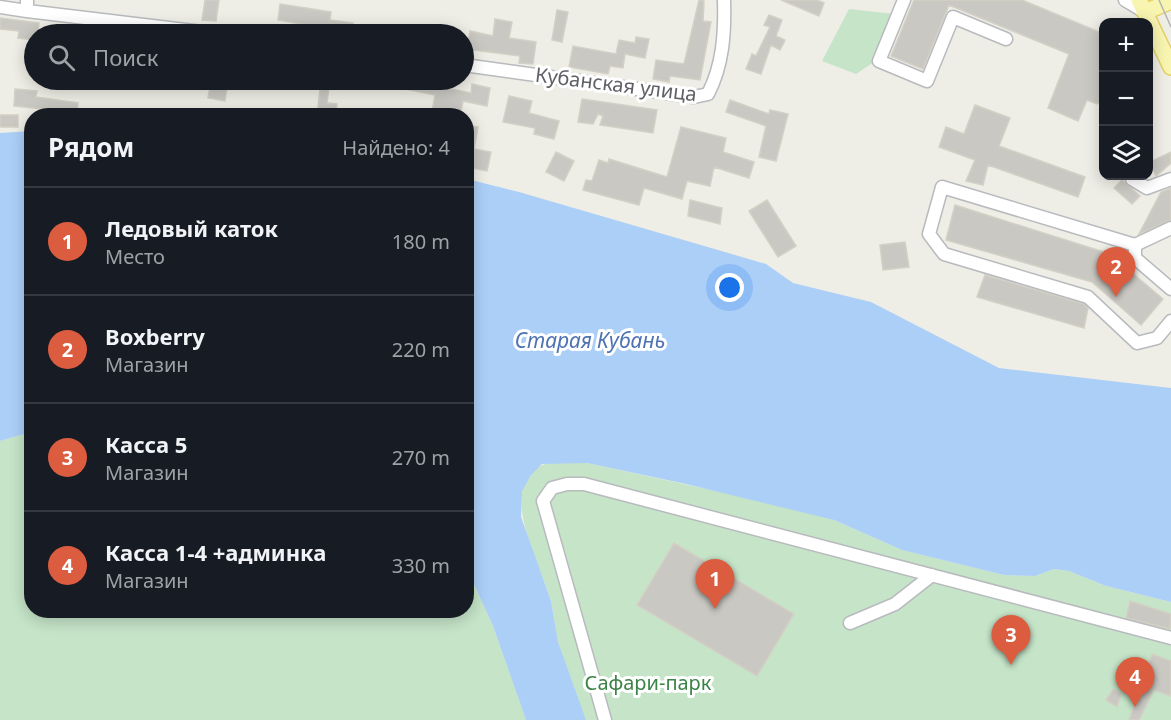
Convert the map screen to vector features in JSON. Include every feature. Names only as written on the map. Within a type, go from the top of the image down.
[{"type":"main road","points":[[1171,1],[1142,6],[1171,67]]},
{"type":"street","name":"Кубанская улица","points":[[474,66],[694,97],[708,94],[719,74],[723,45],[724,0]]},
{"type":"street","points":[[904,0],[879,61],[927,81],[953,17],[1006,39]]},
{"type":"street","points":[[1125,0],[1142,6]]},
{"type":"street","points":[[0,7],[27,5],[153,24]]},
{"type":"street","points":[[1134,180],[1147,188],[1171,179]]},
{"type":"street","points":[[1171,228],[1135,245],[942,187],[929,234],[944,254],[1088,297],[1137,344],[1157,338],[1171,321]]},
{"type":"street","points":[[1135,245],[1135,258],[1171,289]]},
{"type":"street","points":[[605,720],[543,501],[552,488],[567,484],[584,484],[1171,638]]},
{"type":"street","points":[[850,623],[895,604],[932,575]]},
{"type":"green space","points":[[849,9],[895,14],[874,62],[856,74],[822,61]]},
{"type":"green space","points":[[24,434],[24,618],[474,618],[474,584],[493,626],[526,720],[0,720],[0,441]]},
{"type":"green space","name":"Сафари-парк","points":[[554,462],[587,463],[762,501],[834,520],[902,550],[1004,575],[1035,576],[1054,569],[1069,571],[1106,586],[1171,602],[1171,720],[586,720],[561,652],[551,601],[530,545],[521,502],[524,483],[535,470]]},
{"type":"water","points":[[24,131],[24,434],[0,441],[0,133]]},
{"type":"water","name":"Старая Кубань","points":[[474,181],[766,264],[793,283],[871,302],[999,368],[1171,388],[1171,602],[1106,586],[1069,571],[1054,569],[1035,576],[1004,575],[902,550],[834,520],[686,484],[587,463],[542,464],[531,475],[522,491],[521,517],[551,601],[558,642],[586,720],[526,720],[493,626],[474,584]]},
{"type":"building","points":[[205,0],[219,0],[216,21],[202,20]]},
{"type":"building","points":[[699,0],[704,1],[703,21],[711,22],[700,80],[670,76],[669,82],[653,79],[656,60],[684,64]]},
{"type":"building","points":[[781,0],[817,0],[824,3],[819,16]]},
{"type":"building","points":[[914,0],[1022,0],[1099,32],[1099,103],[1097,104],[1087,100],[1078,121],[1048,108],[1069,54],[949,5],[923,69],[891,56]]},
{"type":"building","points":[[280,4],[331,12],[330,20],[353,23],[300,24],[278,20]]},
{"type":"building","points":[[557,10],[568,12],[562,42],[552,40]]},
{"type":"building","points":[[769,15],[782,20],[776,36],[785,40],[780,50],[771,45],[761,74],[746,69],[752,54],[756,56],[770,27],[764,25]]},
{"type":"building","points":[[0,18],[39,23],[24,24],[24,39],[18,38],[19,31],[0,29]]},
{"type":"building","points":[[495,19],[512,22],[509,38],[536,42],[533,64],[519,63],[520,56],[474,50],[474,32],[493,36]]},
{"type":"building","points":[[636,37],[649,39],[645,58],[625,54],[623,68],[610,66],[608,74],[569,67],[573,46],[616,54],[619,40],[635,43]]},
{"type":"building","points":[[474,84],[490,88],[487,106],[463,101],[462,108],[433,108],[435,95],[410,90],[456,90],[471,93],[471,90],[474,90]]},
{"type":"building","points":[[15,89],[37,91],[36,97],[78,103],[78,108],[14,106]]},
{"type":"building","points":[[209,90],[227,90],[225,101],[208,98]]},
{"type":"building","points":[[320,90],[329,90],[327,103],[337,104],[337,108],[318,108]]},
{"type":"building","points":[[509,96],[532,101],[529,113],[559,121],[554,139],[534,134],[535,128],[503,122]]},
{"type":"building","points":[[582,99],[657,110],[653,133],[600,125],[603,116],[598,114],[593,124],[578,122]]},
{"type":"building","points":[[730,100],[769,114],[770,110],[788,114],[776,161],[759,157],[766,126],[726,112]]},
{"type":"building","points":[[975,105],[1010,118],[999,146],[1085,177],[1078,197],[988,165],[983,185],[966,181],[975,160],[939,147],[946,127],[964,134]]},
{"type":"building","points":[[0,115],[18,115],[18,127],[0,127]]},
{"type":"building","points":[[474,126],[478,127],[474,149]]},
{"type":"building","points":[[681,127],[726,138],[723,152],[754,162],[749,178],[714,167],[710,186],[687,181],[682,199],[644,188],[639,205],[583,190],[586,180],[592,181],[599,160],[608,163],[609,159],[667,177]]},
{"type":"building","points":[[474,149],[491,152],[487,171],[474,169]]},
{"type":"building","points":[[556,152],[574,161],[564,181],[546,172]]},
{"type":"building","points":[[1171,152],[1171,163],[1156,176],[1153,161]]},
{"type":"building","points":[[1122,180],[1140,196],[1132,204],[1114,188]]},
{"type":"building","points":[[1171,188],[1171,220],[1139,234],[1161,192]]},
{"type":"building","points":[[690,200],[722,208],[720,224],[688,216]]},
{"type":"building","points":[[767,200],[796,246],[778,257],[749,211]]},
{"type":"building","points":[[955,205],[1110,254],[1163,299],[1141,325],[1092,282],[946,240]]},
{"type":"building","points":[[905,242],[909,267],[883,270],[880,245]]},
{"type":"building","points":[[985,275],[1084,304],[1088,308],[1084,328],[977,297]]},
{"type":"building","points":[[674,543],[794,614],[757,676],[637,605]]},
{"type":"building","points":[[1130,601],[1171,614],[1170,629],[1126,618]]},
{"type":"building","points":[[1152,654],[1171,661],[1171,696],[1154,690],[1139,720],[1129,720]]},
{"type":"building","points":[[1113,689],[1121,694],[1117,707],[1106,700]]},
{"type":"tram line","points":[[1159,0],[1171,27]]},
{"type":"place","name":"Boxberry","points":[[1116,297]]},
{"type":"place","name":"Ледовый каток","points":[[715,609]]},
{"type":"place","name":"Касса 5","points":[[1011,665]]},
{"type":"place","name":"Касса 1-4 +админка","points":[[1135,707]]}]
